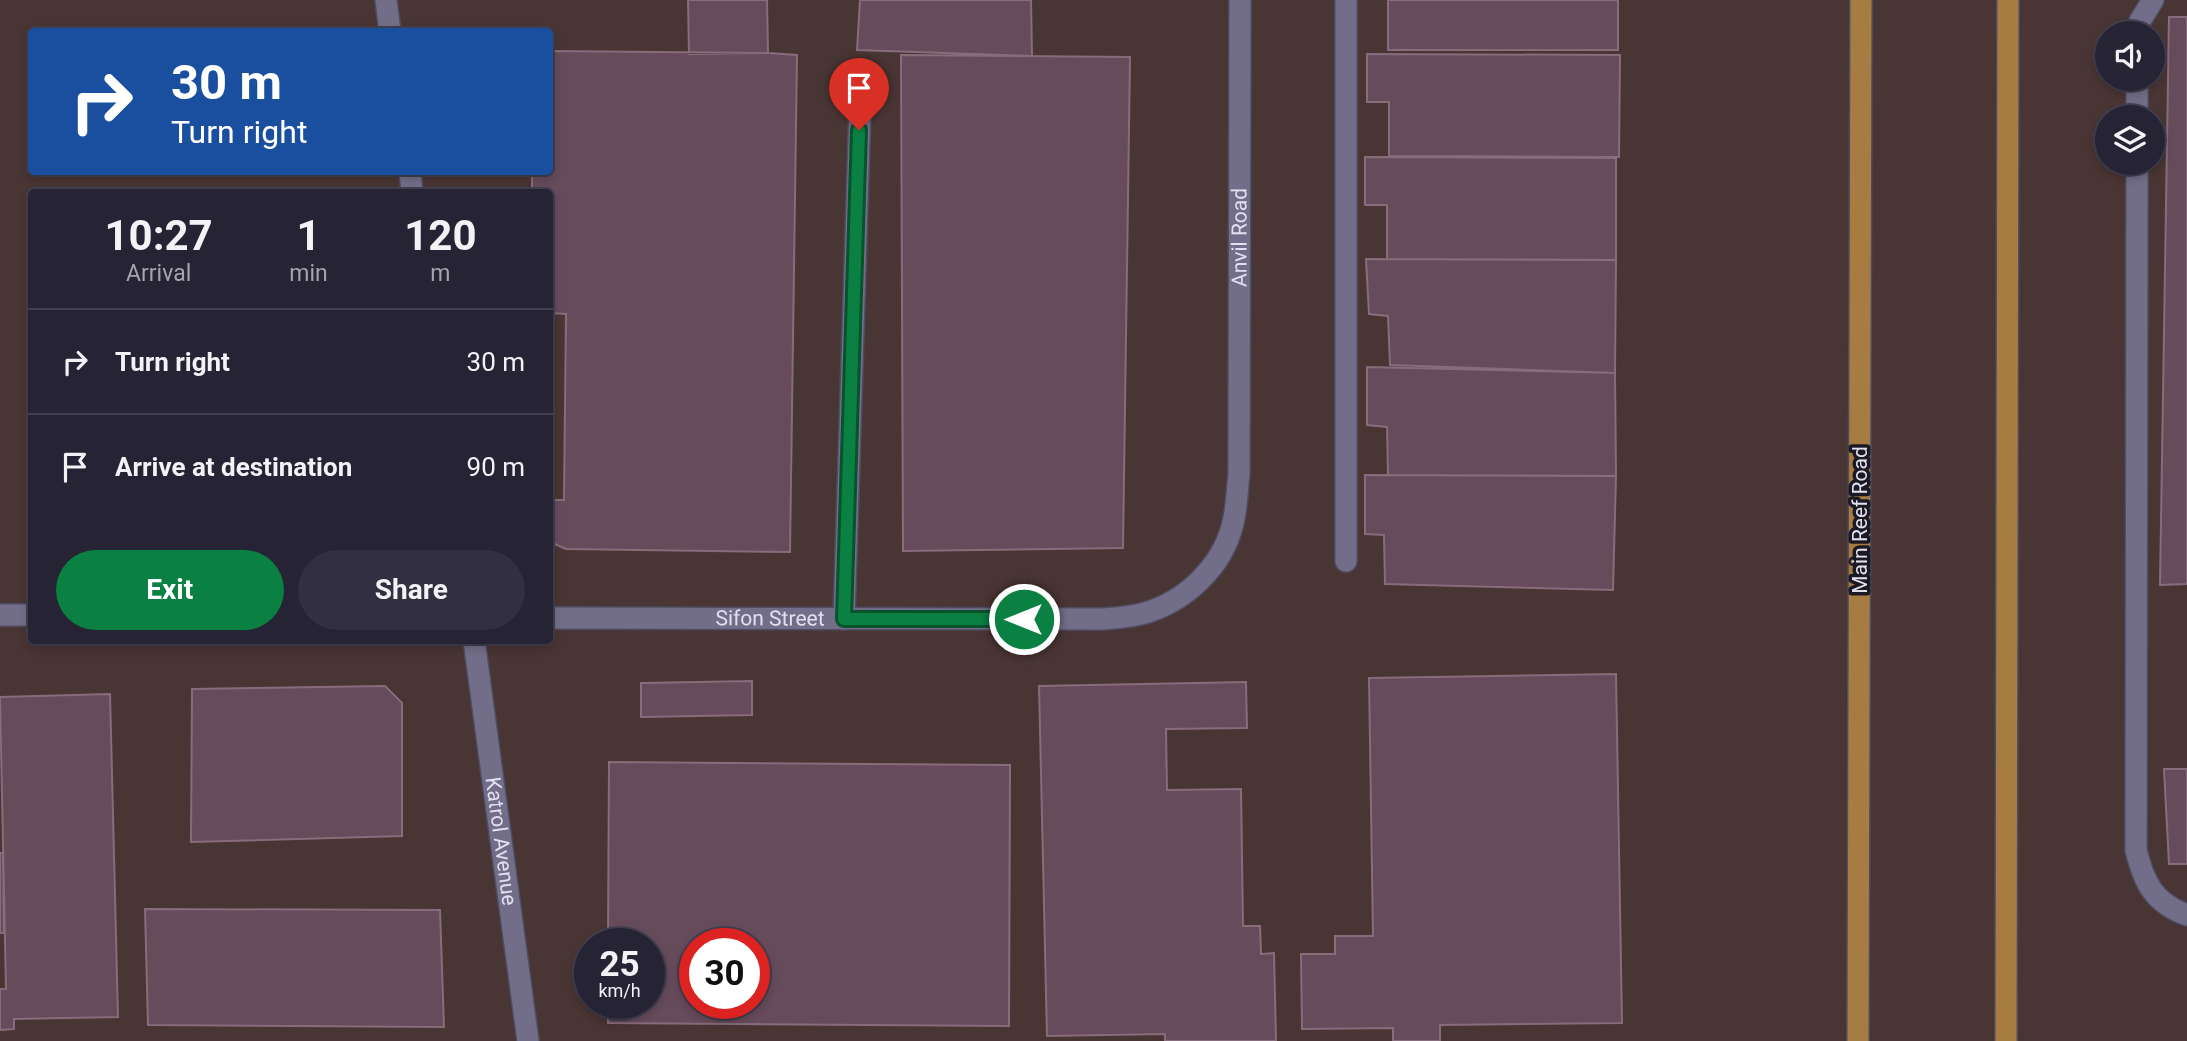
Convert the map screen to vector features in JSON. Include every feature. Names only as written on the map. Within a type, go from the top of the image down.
[{"type":"main road","name":"Main Reef Road","points":[[1858,1041],[1861,0]]},
{"type":"main road","points":[[2006,1041],[2008,0]]},
{"type":"street","points":[[386,0],[390,28]]},
{"type":"street","name":"Anvil Road","points":[[1239,474],[1240,0]]},
{"type":"street","points":[[1346,0],[1346,561]]},
{"type":"street","points":[[2140,21],[2154,0]]},
{"type":"street","points":[[844,619],[860,76]]},
{"type":"street","points":[[2137,175],[2136,850],[2142,874],[2154,894],[2168,908],[2187,915]]},
{"type":"street","name":"Sifon Street","points":[[553,618],[1128,617],[1157,609],[1192,587],[1207,573],[1220,554],[1233,523],[1239,474]]},
{"type":"street","points":[[0,615],[28,615]]},
{"type":"street","name":"Katrol Avenue","points":[[475,644],[528,1041]]},
{"type":"shaded area","points":[[0,0],[2187,0],[2187,1041],[0,1041]]},
{"type":"building","points":[[688,0],[767,0],[768,53],[689,54]]},
{"type":"building","points":[[860,0],[1031,0],[1032,56],[857,50]]},
{"type":"building","points":[[1388,0],[1618,0],[1618,50],[1388,50]]},
{"type":"building","points":[[2169,17],[2187,17],[2187,584],[2160,585]]},
{"type":"building","points":[[553,51],[797,55],[790,552],[566,549],[553,543],[553,500],[564,500],[566,314],[553,313],[553,189],[532,189],[532,175],[553,175]]},
{"type":"building","points":[[1367,54],[1620,55],[1619,157],[1389,156],[1389,102],[1367,102]]},
{"type":"building","points":[[901,55],[1130,57],[1123,548],[903,551]]},
{"type":"building","points":[[1365,157],[1616,158],[1616,260],[1387,259],[1387,205],[1365,205]]},
{"type":"building","points":[[1366,259],[1616,260],[1615,373],[1390,365],[1388,316],[1369,314]]},
{"type":"building","points":[[1367,367],[1615,373],[1616,476],[1388,475],[1387,427],[1367,425]]},
{"type":"building","points":[[1365,475],[1616,476],[1613,590],[1385,584],[1384,535],[1365,534]]},
{"type":"building","points":[[1616,674],[1622,1023],[1440,1025],[1440,1041],[1393,1041],[1393,1028],[1302,1029],[1301,954],[1335,954],[1335,936],[1373,936],[1369,678]]},
{"type":"building","points":[[752,681],[752,715],[641,717],[641,683]]},
{"type":"building","points":[[1246,682],[1247,728],[1166,729],[1167,790],[1241,789],[1243,926],[1260,926],[1261,954],[1274,953],[1276,1041],[1165,1041],[1165,1034],[1047,1036],[1039,686]]},
{"type":"building","points":[[385,686],[402,703],[402,836],[191,842],[192,689]]},
{"type":"building","points":[[110,694],[118,1017],[14,1019],[14,1029],[0,1030],[0,989],[6,989],[0,697]]},
{"type":"building","points":[[609,762],[1010,765],[1009,1026],[608,1023],[608,1019],[665,1019],[665,928],[608,928]]},
{"type":"building","points":[[2164,769],[2187,769],[2187,864],[2169,864]]},
{"type":"building","points":[[0,853],[3,853],[4,933],[0,933]]},
{"type":"building","points":[[145,909],[440,910],[444,1027],[148,1025]]},
{"type":"route","points":[[859,130],[844,619],[1024,619]]}]
